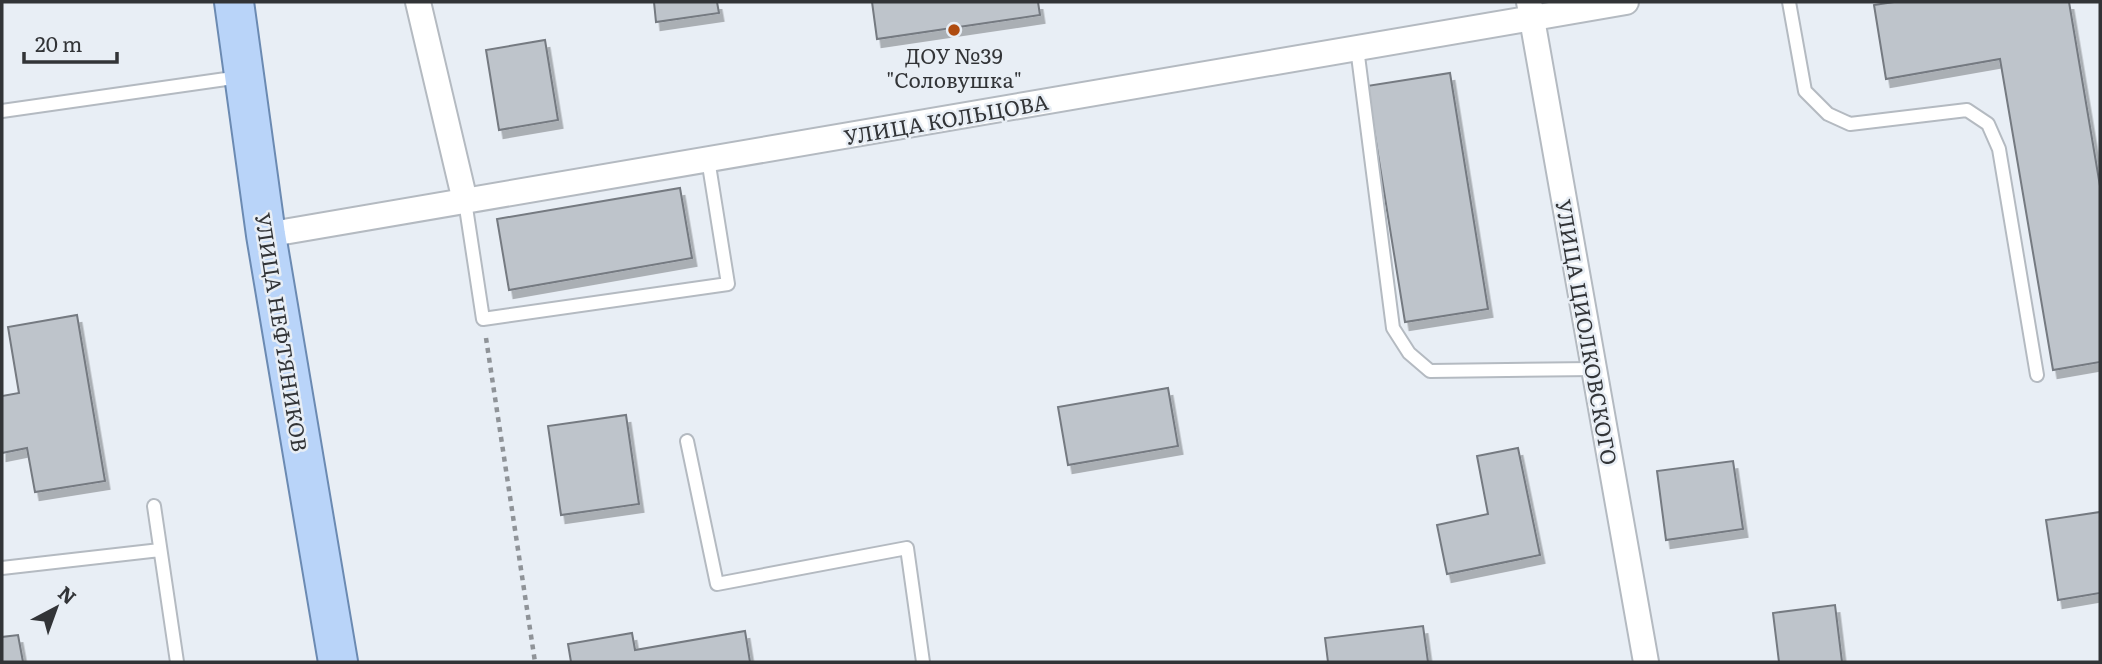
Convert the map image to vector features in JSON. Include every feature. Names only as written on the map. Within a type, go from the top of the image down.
[{"type":"main road","name":"УЛИЦА НЕФТЯНИКОВ","points":[[233,2],[267,234],[338,662]]},
{"type":"street","points":[[418,2],[465,201]]},
{"type":"street","name":"УЛИЦА КОЛЬЦОВА","points":[[267,234],[1356,48],[1531,10],[1626,2]]},
{"type":"street","name":"УЛИЦА ЦИОЛКОВСКОГО","points":[[1531,10],[1646,662]]},
{"type":"lane","points":[[1789,2],[1805,91],[1828,114],[1850,124],[1967,110],[1988,124],[1999,149],[2037,375]]},
{"type":"lane","points":[[1356,48],[1393,328],[1409,353],[1430,371],[1594,369]]},
{"type":"lane","points":[[2,111],[244,77]]},
{"type":"lane","points":[[465,201],[483,320],[728,284],[708,159]]},
{"type":"lane","points":[[687,441],[717,584],[907,548],[923,662]]},
{"type":"lane","points":[[154,506],[177,662]]},
{"type":"lane","points":[[2,568],[160,550]]},
{"type":"path","points":[[483,320],[535,662]]},
{"type":"building","points":[[654,2],[717,2],[719,13],[656,22]]},
{"type":"building","points":[[872,2],[1038,2],[1040,15],[877,39]]},
{"type":"building","points":[[1894,2],[2069,2],[2100,186],[2100,362],[2053,370],[2000,59],[1886,79],[1874,5]]},
{"type":"building","points":[[545,40],[558,120],[499,130],[486,50]]},
{"type":"building","points":[[1450,73],[1488,309],[1405,322],[1367,86]]},
{"type":"building","points":[[680,188],[692,258],[509,290],[497,219]]},
{"type":"building","points":[[77,315],[105,481],[35,492],[27,448],[2,453],[2,396],[19,393],[8,327]]},
{"type":"building","points":[[1168,388],[1178,446],[1068,465],[1058,407]]},
{"type":"building","points":[[626,415],[639,504],[561,515],[548,426]]},
{"type":"building","points":[[1518,448],[1540,555],[1447,574],[1437,525],[1488,514],[1477,456]]},
{"type":"building","points":[[1733,461],[1743,529],[1666,540],[1657,471]]},
{"type":"building","points":[[2100,512],[2100,593],[2058,600],[2046,520]]},
{"type":"building","points":[[1835,605],[1842,662],[1779,662],[1773,613]]},
{"type":"building","points":[[1423,626],[1428,662],[1328,662],[1325,638]]},
{"type":"building","points":[[745,631],[750,662],[571,662],[568,644],[632,633],[635,650]]},
{"type":"building","points":[[18,635],[23,662],[2,662],[2,637]]},
{"type":"place","name":"ДОУ №39 \"Соловушка\"","points":[[954,30]]}]
